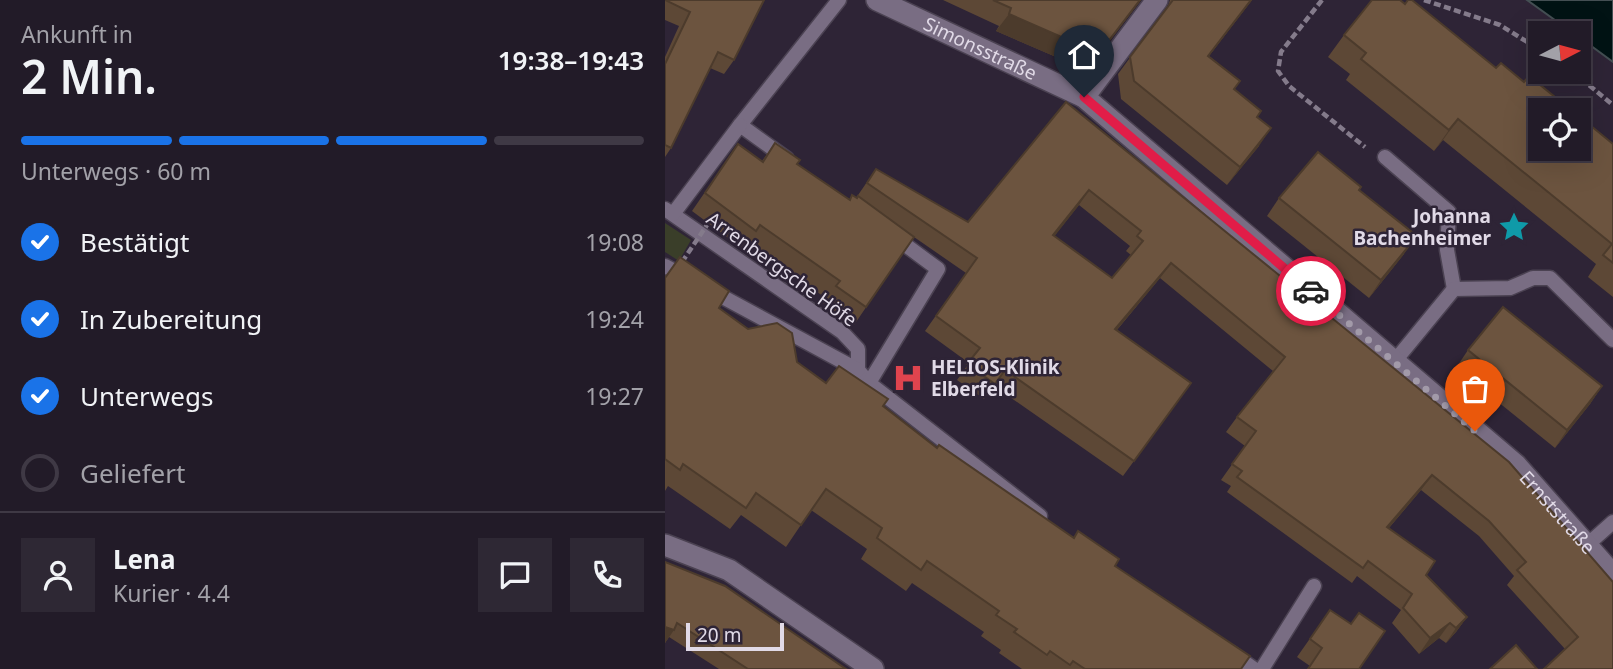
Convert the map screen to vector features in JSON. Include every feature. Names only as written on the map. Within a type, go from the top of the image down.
[{"type":"street","name":"Simonsstraße","points":[[877,0],[1084,97]]},
{"type":"street","points":[[1084,97],[1157,0]]},
{"type":"street","name":"Ernststraße","points":[[1084,97],[1516,465],[1613,575]]},
{"type":"street","points":[[665,545],[729,570],[873,669]]},
{"type":"lane","points":[[669,211],[839,0]]},
{"type":"lane","points":[[740,125],[795,165]]},
{"type":"lane","points":[[1385,157],[1449,212],[1447,250],[1454,289]]},
{"type":"lane","name":"Arrenbergsche Höfe","points":[[669,211],[842,332],[858,349],[857,370]]},
{"type":"lane","points":[[869,383],[938,269],[883,229]]},
{"type":"lane","name":"Arrenbergsche Höfe","points":[[670,269],[857,370],[869,383],[1055,528]]},
{"type":"lane","points":[[1394,362],[1454,289],[1510,288],[1533,278],[1550,278],[1613,340]]},
{"type":"lane","points":[[1586,546],[1613,522]]},
{"type":"lane","points":[[1262,669],[1314,586]]},
{"type":"lane","points":[[1221,646],[1254,669]]},
{"type":"path","points":[[1322,0],[1281,52],[1278,71],[1289,86],[1359,142],[1385,157]]},
{"type":"path","points":[[1424,0],[1500,25],[1528,42]]},
{"type":"path","points":[[1588,84],[1613,105]]},
{"type":"path","points":[[670,269],[707,225]]},
{"type":"green space","points":[[665,223],[691,240],[679,261],[665,252]]},
{"type":"shaded area","points":[[1527,0],[1613,0],[1613,62],[1591,46],[1591,21],[1556,21]]},
{"type":"building","points":[[665,0],[764,0],[734,60],[718,52],[671,148],[665,145],[665,64],[690,12]]},
{"type":"building","points":[[993,0],[1140,0],[1110,39],[1082,46],[1009,14],[1011,8]]},
{"type":"building","points":[[1173,0],[1251,0],[1208,56],[1240,81],[1234,89],[1261,111],[1257,117],[1271,128],[1240,167],[1134,81],[1130,57]]},
{"type":"building","points":[[1372,0],[1400,0],[1405,4],[1412,0],[1496,68],[1501,63],[1524,82],[1528,77],[1528,84],[1539,84],[1556,98],[1528,98],[1528,161],[1591,161],[1591,126],[1613,144],[1613,263],[1603,255],[1612,244],[1458,119],[1449,130],[1361,59],[1366,53],[1344,35]]},
{"type":"building","points":[[1066,102],[1509,462],[1613,582],[1613,669],[1544,669],[1578,637],[1517,570],[1526,562],[1489,521],[1432,475],[1387,527],[1435,561],[1426,575],[1467,617],[1456,628],[1450,623],[1430,638],[1403,608],[1412,594],[1368,561],[1363,568],[1237,477],[1242,471],[1232,464],[1256,431],[1237,417],[1285,357],[1171,263],[1115,329],[1191,383],[1134,461],[1005,370],[995,384],[967,364],[980,348],[936,316],[977,258],[867,183],[876,169],[968,222]],"holes":[[[1089,190],[1141,231],[1137,236],[1143,241],[1112,278],[1053,235]]]},
{"type":"building","points":[[775,143],[800,160],[797,164],[850,200],[852,195],[857,198],[858,196],[914,237],[866,307],[836,286],[840,281],[760,225],[756,231],[705,193],[738,144],[763,162]]},
{"type":"building","points":[[1318,152],[1361,187],[1359,190],[1417,236],[1381,280],[1279,198]]},
{"type":"building","points":[[680,257],[729,291],[719,308],[748,329],[777,323],[792,333],[797,362],[826,383],[839,366],[888,399],[883,406],[937,448],[939,445],[1074,538],[1078,531],[1119,559],[1115,566],[1250,656],[1241,669],[1085,669],[1073,661],[1070,665],[1050,651],[1047,655],[1014,632],[1017,629],[996,615],[999,611],[927,561],[921,570],[877,538],[882,528],[826,489],[801,525],[756,493],[746,508],[683,464],[680,470],[665,459],[665,278]]},
{"type":"building","points":[[1503,307],[1602,386],[1567,430],[1468,350]]},
{"type":"building","points":[[665,562],[725,586],[846,669],[748,669],[677,623],[674,630],[665,627]]},
{"type":"building","points":[[1330,610],[1351,624],[1359,613],[1385,631],[1359,669],[1308,669],[1322,648],[1310,639]]},
{"type":"building","points":[[1516,645],[1537,669],[1490,669]]},
{"type":"way so far","points":[[1311,291],[1475,431]]},
{"type":"place","name":"Johanna Bachenheimer","points":[[1514,227]]},
{"type":"place","name":"HELIOS-Klinik Elberfeld","points":[[908,378]]},
{"type":"route","points":[[1084,97],[1311,291]]}]
